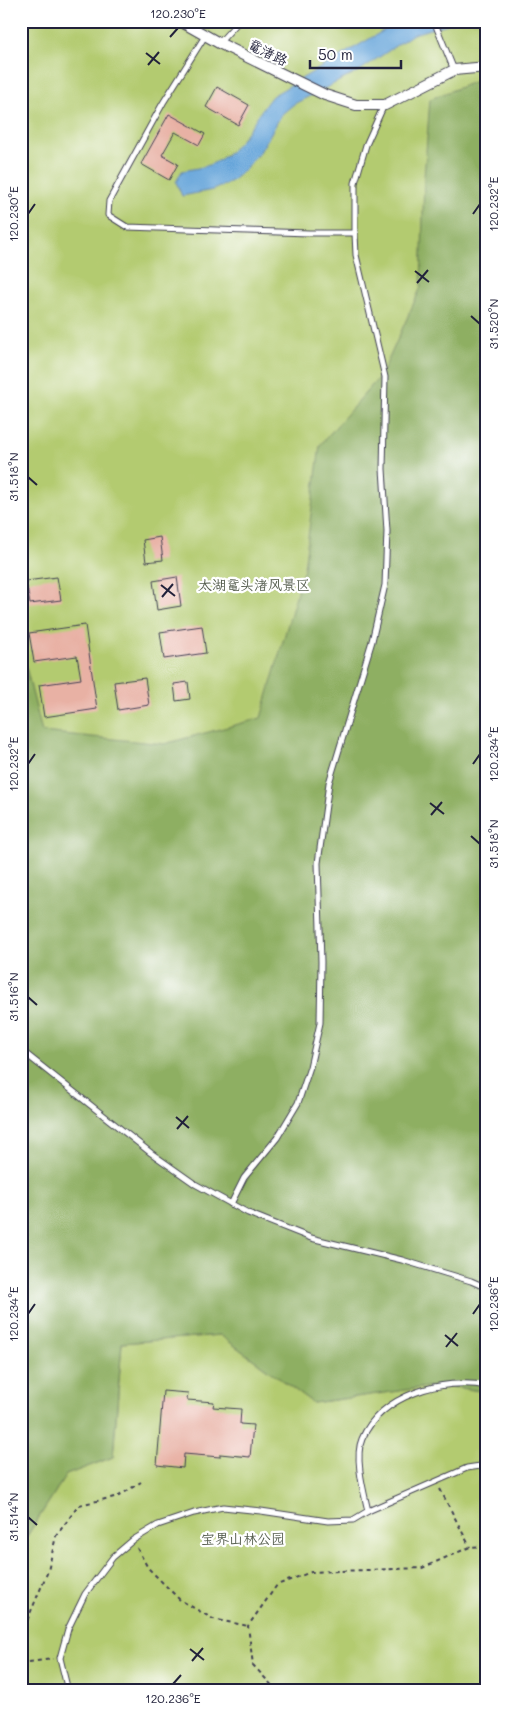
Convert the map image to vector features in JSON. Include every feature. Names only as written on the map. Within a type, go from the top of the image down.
[{"type":"street","name":"鼋渚路","points":[[180,21],[205,36],[325,95],[356,105],[384,105],[454,70],[487,67]]},
{"type":"lane","points":[[219,43],[238,21]]},
{"type":"lane","points":[[434,21],[454,70]]},
{"type":"lane","points":[[205,36],[163,102],[109,201],[108,215],[127,227],[309,233],[355,232]]},
{"type":"lane","points":[[231,1204],[244,1178],[277,1138],[298,1103],[310,1067],[320,1023],[321,962],[318,863],[329,782],[372,641],[385,585],[387,531],[383,469],[385,377],[356,256],[355,232],[355,183],[366,145],[384,105]]},
{"type":"lane","points":[[21,1050],[151,1153],[195,1184],[248,1213],[311,1238],[402,1260],[471,1281],[487,1288]]},
{"type":"lane","points":[[368,1511],[360,1464],[361,1440],[374,1420],[388,1406],[439,1384],[474,1383],[487,1386]]},
{"type":"lane","points":[[68,1691],[60,1658],[68,1629],[85,1594],[113,1557],[133,1540],[158,1525],[194,1513],[223,1507],[328,1521],[353,1520],[368,1511],[467,1468],[487,1465]]},
{"type":"path","points":[[436,1481],[470,1547]]},
{"type":"path","points":[[21,1635],[48,1571],[56,1536],[79,1504],[118,1496],[141,1482]]},
{"type":"path","points":[[133,1540],[148,1568],[180,1600],[212,1619],[248,1626]]},
{"type":"path","points":[[277,1691],[253,1665],[248,1626],[277,1585],[311,1572],[422,1568],[470,1547],[487,1546]]},
{"type":"path","points":[[21,1663],[60,1658]]},
{"type":"path","points":[[473,1691],[487,1679]]},
{"type":"green space","name":"太湖鼋头渚风景区","points":[[21,21],[487,21],[487,1110],[41,732],[21,647],[21,520],[27,479],[21,471]]},
{"type":"green space","points":[[476,81],[487,82],[487,1392],[441,1385],[313,1403],[220,1335],[122,1343],[113,1457],[66,1475],[27,1536],[21,1537],[21,647],[42,732],[164,744],[261,718],[304,568],[320,445],[382,374],[421,287],[424,178],[430,99]]},
{"type":"green space","points":[[21,471],[27,479],[21,520]]},
{"type":"green space","name":"宝界山林公园","points":[[220,1335],[313,1403],[441,1385],[487,1392],[487,1691],[21,1691],[21,1537],[27,1536],[66,1475],[113,1457],[122,1343]]},
{"type":"water","points":[[400,21],[458,21],[413,34],[359,71],[294,104],[282,114],[260,152],[232,181],[213,190],[182,196],[176,182],[182,171],[209,165],[229,153],[245,135],[272,96]]},
{"type":"building","points":[[217,87],[249,105],[238,125],[206,107]]},
{"type":"building","points":[[169,114],[205,134],[199,145],[175,132],[162,155],[178,164],[169,180],[141,164]]},
{"type":"building","points":[[160,537],[163,560],[146,562],[143,540]]},
{"type":"building","points":[[57,577],[61,600],[30,604],[26,581]]},
{"type":"building","points":[[177,577],[181,606],[157,610],[153,581]]},
{"type":"building","points":[[85,625],[97,709],[44,717],[39,685],[81,679],[77,656],[34,662],[29,633]]},
{"type":"building","points":[[202,626],[206,653],[164,659],[160,632]]},
{"type":"building","points":[[145,678],[149,705],[118,710],[114,682]]},
{"type":"building","points":[[188,682],[190,699],[176,701],[174,684]]},
{"type":"building","points":[[163,1391],[188,1393],[187,1400],[214,1402],[213,1407],[241,1409],[240,1424],[253,1425],[250,1457],[220,1454],[220,1457],[184,1454],[183,1468],[157,1465]]}]
